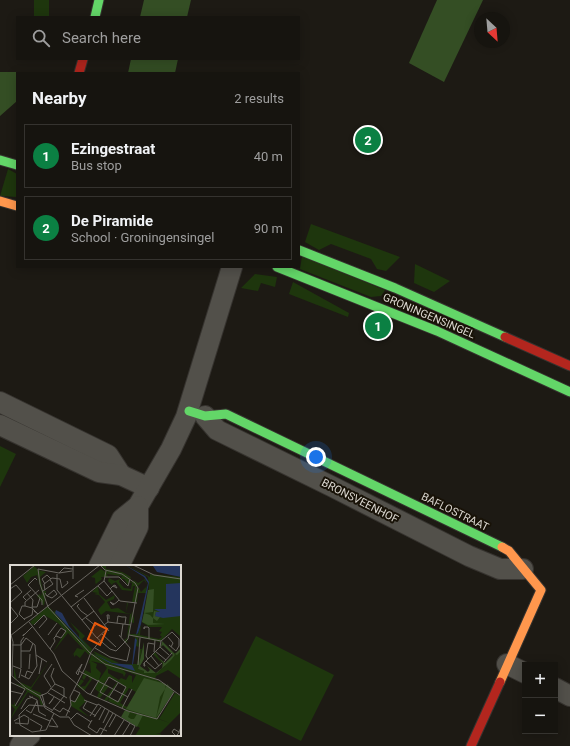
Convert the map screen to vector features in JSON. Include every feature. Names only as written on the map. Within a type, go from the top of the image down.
[{"type":"street","points":[[95,16],[99,0]]},
{"type":"street","points":[[79,72],[83,60]]},
{"type":"street","points":[[0,160],[16,165]]},
{"type":"street","points":[[0,201],[16,206]]},
{"type":"street","name":"GRONINGENSINGEL","points":[[300,250],[395,288],[570,366]]},
{"type":"street","points":[[100,565],[122,520],[138,506],[171,449],[197,413],[232,268]]},
{"type":"street","name":"GRONINGENSINGEL","points":[[280,268],[437,331],[570,392]]},
{"type":"street","points":[[0,402],[108,455],[121,475]]},
{"type":"street","name":"BRONSVEENHOF","points":[[197,413],[217,430],[469,556],[500,569],[523,569]]},
{"type":"street","points":[[0,425],[100,472],[121,475],[149,488]]},
{"type":"street","points":[[119,565],[138,527],[138,506]]},
{"type":"street","points":[[471,746],[541,590],[523,569]]},
{"type":"street","points":[[507,664],[522,672]]},
{"type":"street","points":[[558,690],[570,696]]},
{"type":"green space","points":[[34,0],[49,0],[49,16],[34,16]]},
{"type":"green space","points":[[144,0],[191,0],[187,16],[140,16]]},
{"type":"green space","points":[[437,0],[483,0],[477,12],[474,12],[474,19],[444,82],[409,63]]},
{"type":"green space","points":[[131,60],[178,60],[175,72],[128,72]]},
{"type":"green space","points":[[0,72],[16,72],[16,102],[0,116]]},
{"type":"green space","points":[[8,169],[16,173],[16,197],[0,196]]},
{"type":"green space","points":[[311,224],[400,257],[386,271],[377,269],[371,259],[331,244],[319,250],[305,242]]},
{"type":"green space","points":[[302,256],[385,290],[381,296],[371,297],[300,269]]},
{"type":"green space","points":[[415,264],[450,281],[434,292],[414,283]]},
{"type":"green space","points":[[255,274],[277,277],[275,287],[261,283],[258,291],[241,288]]},
{"type":"green space","points":[[293,282],[349,313],[348,317],[289,294]]},
{"type":"green space","points":[[0,446],[16,454],[0,487]]},
{"type":"green space","points":[[256,636],[334,675],[301,741],[223,702]]},
{"type":"traffic: fast","points":[[95,16],[99,0]]},
{"type":"traffic: fast","points":[[0,160],[16,165]]},
{"type":"traffic: fast","points":[[300,250],[395,288],[505,337]]},
{"type":"traffic: fast","points":[[280,268],[437,331],[570,392]]},
{"type":"traffic: fast","points":[[189,411],[205,416],[226,414],[502,547]]},
{"type":"traffic: slow","points":[[0,201],[16,206]]},
{"type":"traffic: slow","points":[[500,682],[541,590],[509,551],[502,547]]},
{"type":"traffic: jam","points":[[79,72],[83,60]]},
{"type":"traffic: jam","points":[[505,337],[570,366]]},
{"type":"traffic: jam","points":[[471,746],[500,682]]},
{"type":"place","name":"De Piramide","points":[[368,140]]},
{"type":"place","name":"Ezingestraat","points":[[378,326]]}]
